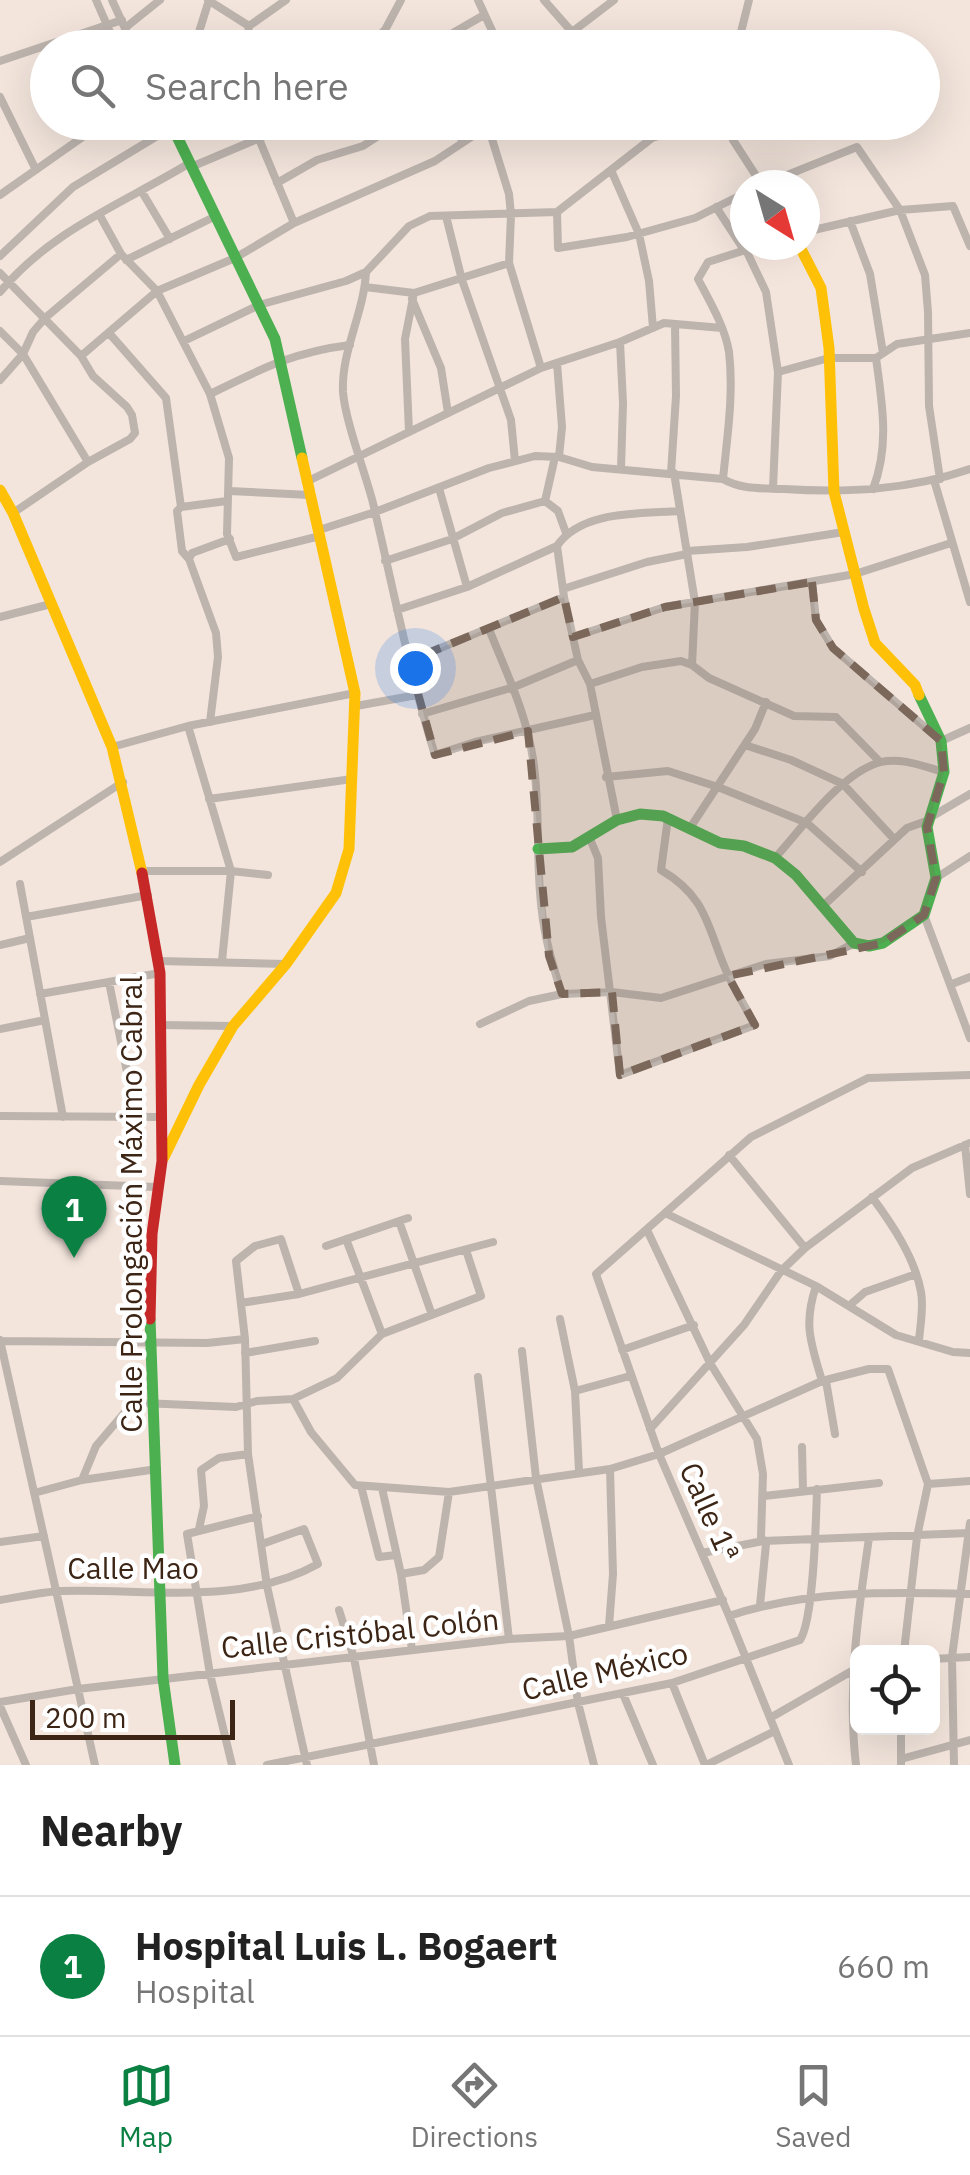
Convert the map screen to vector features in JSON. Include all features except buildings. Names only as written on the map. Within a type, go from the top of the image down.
[{"type":"street","points":[[96,0],[109,30]]},
{"type":"street","points":[[112,0],[126,30]]},
{"type":"street","points":[[96,30],[123,24],[160,0]]},
{"type":"street","points":[[200,30],[209,0],[249,26]]},
{"type":"street","points":[[248,30],[286,0]]},
{"type":"street","points":[[385,30],[401,0]]},
{"type":"street","points":[[478,0],[491,30]]},
{"type":"street","points":[[544,0],[570,30]]},
{"type":"street","points":[[575,30],[614,0]]},
{"type":"street","points":[[742,30],[749,0]]},
{"type":"street","points":[[458,30],[484,15]]},
{"type":"street","points":[[0,61],[30,52]]},
{"type":"street","points":[[0,97],[36,170]]},
{"type":"street","points":[[0,194],[77,140]]},
{"type":"street","points":[[0,256],[73,187],[147,140]]},
{"type":"street","points":[[162,1161],[233,1026],[319,921],[342,881],[348,850],[355,699],[281,359],[179,140]]},
{"type":"street","points":[[0,292],[56,237],[189,165],[255,140]]},
{"type":"street","points":[[258,140],[294,223]]},
{"type":"street","points":[[276,183],[317,160],[372,140]]},
{"type":"street","points":[[81,356],[157,291],[235,258],[294,223],[435,161],[466,140]]},
{"type":"street","points":[[495,140],[509,194],[509,264],[542,368]]},
{"type":"street","points":[[184,341],[258,305],[366,272],[409,226],[430,216],[557,212],[650,140]]},
{"type":"street","points":[[733,140],[752,170]]},
{"type":"street","points":[[800,170],[857,147],[900,210],[925,275],[928,406],[937,480],[970,602]]},
{"type":"street","points":[[612,170],[638,234],[649,281],[653,328]]},
{"type":"street","points":[[142,192],[170,239]]},
{"type":"street","points":[[557,212],[558,248],[638,234],[695,218],[730,200]]},
{"type":"street","points":[[820,228],[900,210],[953,206],[970,246]]},
{"type":"street","points":[[716,207],[730,228]]},
{"type":"street","points":[[99,214],[124,257],[157,291],[210,394],[226,445],[227,534],[236,557],[320,533],[489,468],[536,456],[557,457],[592,468],[723,479],[738,487],[834,492],[937,480],[970,469]]},
{"type":"street","points":[[446,216],[462,280],[511,420],[515,461]]},
{"type":"street","points":[[0,380],[23,354],[45,318],[124,257],[214,217]]},
{"type":"street","points":[[850,221],[870,274],[879,355],[884,420],[882,466],[873,489]]},
{"type":"street","points":[[723,479],[729,416],[729,352],[722,328],[698,280],[708,262],[730,255]]},
{"type":"street","points":[[750,260],[766,292],[778,372],[773,488]]},
{"type":"street","points":[[538,849],[572,847],[590,840],[617,820],[640,814],[668,818],[720,843],[744,846],[775,858],[824,905],[854,942],[869,946],[883,943],[924,915],[936,878],[927,827],[944,772],[941,742],[915,685],[874,643],[834,492],[829,358],[821,288],[807,260]]},
{"type":"street","points":[[365,287],[413,296],[509,264]]},
{"type":"street","points":[[366,272],[343,367],[343,397],[375,512],[416,695],[435,755],[595,715]]},
{"type":"street","points":[[0,274],[130,411],[134,432],[130,439],[88,462],[13,513]]},
{"type":"street","points":[[413,296],[442,368],[448,413]]},
{"type":"street","points":[[409,432],[406,340],[413,296]]},
{"type":"street","points":[[228,491],[308,488],[361,456],[542,368],[664,323],[722,328]]},
{"type":"street","points":[[675,324],[673,473],[695,602],[692,665]]},
{"type":"street","points":[[0,331],[23,354],[88,462]]},
{"type":"street","points":[[778,372],[829,358],[879,355],[897,344],[970,333]]},
{"type":"street","points":[[109,334],[166,398],[181,507]]},
{"type":"street","points":[[620,342],[621,469]]},
{"type":"street","points":[[210,394],[281,359],[350,345]]},
{"type":"street","points":[[545,500],[562,427],[557,363]]},
{"type":"street","points":[[440,488],[466,587]]},
{"type":"street","name":"Calle Prolongación Máximo Cabral","points":[[0,490],[112,748],[148,894],[159,967],[162,1161],[156,1187],[152,1342],[161,1679],[175,1765]]},
{"type":"street","points":[[545,500],[558,511],[566,532]]},
{"type":"street","points":[[385,561],[452,539],[502,513],[545,500]]},
{"type":"street","points":[[210,722],[218,657],[216,633],[189,560],[182,551],[177,511],[181,507],[227,502]]},
{"type":"street","points":[[397,610],[466,587],[557,546],[566,532],[612,516],[680,511]]},
{"type":"street","points":[[409,661],[563,593],[648,562],[844,532]]},
{"type":"street","points":[[189,560],[192,554],[230,539]]},
{"type":"street","points":[[572,637],[665,607],[855,574],[951,543]]},
{"type":"street","points":[[557,546],[572,637],[590,684],[617,820]]},
{"type":"street","points":[[812,582],[816,620],[833,648],[941,742]]},
{"type":"street","points":[[0,617],[51,604]]},
{"type":"street","points":[[489,628],[528,731],[534,764],[541,910],[549,956],[562,994]]},
{"type":"street","points":[[422,714],[514,687],[578,660]]},
{"type":"street","points":[[590,684],[642,667],[681,661],[709,678],[794,716],[836,717],[880,762]]},
{"type":"street","points":[[112,748],[210,722],[355,699],[416,695]]},
{"type":"street","points":[[690,828],[745,745],[766,702]]},
{"type":"street","points":[[188,726],[231,871],[222,961]]},
{"type":"street","points":[[941,742],[970,728]]},
{"type":"street","points":[[745,745],[791,760],[843,784],[894,839]]},
{"type":"street","points":[[775,858],[843,784],[880,762],[903,761],[944,772]]},
{"type":"street","points":[[606,777],[668,771],[718,787],[807,823],[862,872]]},
{"type":"street","points":[[209,799],[352,779]]},
{"type":"street","points":[[0,862],[122,782]]},
{"type":"street","points":[[824,905],[907,828],[970,794]]},
{"type":"street","points":[[590,840],[598,858],[601,918],[620,1076],[755,1024],[728,976],[704,912],[684,883],[661,870],[668,818]]},
{"type":"street","points":[[936,878],[970,856]]},
{"type":"street","points":[[142,870],[231,871],[268,876]]},
{"type":"street","points":[[20,884],[62,1117]]},
{"type":"street","points":[[26,917],[148,894]]},
{"type":"street","points":[[924,915],[970,1038]]},
{"type":"street","points":[[0,945],[30,938]]},
{"type":"street","points":[[480,1024],[529,1001],[562,994],[612,992],[661,998],[766,964],[830,956],[854,942]]},
{"type":"street","points":[[40,994],[109,982],[159,967],[222,961],[286,964]]},
{"type":"street","points":[[952,984],[970,977]]},
{"type":"street","points":[[109,982],[136,1116]]},
{"type":"street","points":[[0,1029],[45,1020]]},
{"type":"street","points":[[160,1025],[233,1026]]},
{"type":"street","points":[[760,1605],[766,1544],[760,1452],[745,1416],[710,1363],[648,1230],[752,1136],[868,1078],[970,1075]]},
{"type":"street","points":[[0,1116],[159,1116]]},
{"type":"street","points":[[650,1429],[744,1325],[780,1271],[872,1197],[912,1168],[967,1144],[970,1194]]},
{"type":"street","points":[[729,1155],[805,1248]]},
{"type":"street","points":[[0,1181],[156,1187]]},
{"type":"street","points":[[872,1197],[916,1274],[922,1300],[918,1342]]},
{"type":"street","points":[[665,1213],[816,1286],[896,1335],[952,1352],[970,1353]]},
{"type":"street","points":[[326,1246],[403,1219],[432,1315]]},
{"type":"street","name":"Calle 1ª","points":[[648,1230],[596,1274],[659,1454],[730,1616],[789,1765]]},
{"type":"street","points":[[299,1294],[281,1239],[248,1250],[235,1264],[242,1303],[248,1454],[267,1586],[306,1761]]},
{"type":"street","points":[[346,1239],[382,1334]]},
{"type":"street","points":[[242,1303],[299,1294],[493,1242]]},
{"type":"street","points":[[82,1480],[96,1446],[125,1412],[142,1403],[246,1405],[294,1398],[336,1378],[382,1334],[481,1296],[466,1250]]},
{"type":"street","points":[[850,1305],[865,1292],[916,1274]]},
{"type":"street","points":[[816,1286],[807,1313],[809,1337],[824,1381],[835,1434]]},
{"type":"street","points":[[560,1318],[575,1390],[579,1471]]},
{"type":"street","points":[[622,1350],[694,1325]]},
{"type":"street","points":[[95,1765],[0,1340],[206,1343],[244,1339]]},
{"type":"street","points":[[245,1353],[314,1341]]},
{"type":"street","points":[[522,1351],[536,1478],[569,1636],[578,1703],[594,1765]]},
{"type":"street","points":[[294,1398],[311,1432],[353,1483],[449,1492],[610,1469],[659,1454],[824,1381],[868,1369],[889,1370],[928,1484],[917,1537],[905,1645]]},
{"type":"street","points":[[478,1376],[510,1640]]},
{"type":"street","points":[[575,1390],[630,1376]]},
{"type":"street","points":[[0,1392],[11,1389]]},
{"type":"street","points":[[802,1447],[803,1491]]},
{"type":"street","points":[[199,1530],[204,1506],[201,1470],[219,1458],[248,1454]]},
{"type":"street","points":[[34,1493],[82,1480],[157,1469]]},
{"type":"street","points":[[608,1626],[613,1574],[610,1469]]},
{"type":"street","points":[[928,1484],[970,1481]]},
{"type":"street","points":[[764,1496],[879,1482]]},
{"type":"street","points":[[361,1486],[379,1557],[396,1555]]},
{"type":"street","points":[[382,1488],[401,1574],[412,1650]]},
{"type":"street","name":"Calle México","points":[[267,1765],[306,1761],[370,1744],[672,1684],[800,1640],[805,1632],[816,1539],[816,1489]]},
{"type":"street","points":[[401,1574],[428,1568],[439,1557],[449,1492]]},
{"type":"street","points":[[232,1765],[210,1674],[187,1533],[258,1516]]},
{"type":"street","points":[[954,1765],[952,1657],[970,1523]]},
{"type":"street","name":"Calle Mao","points":[[0,1600],[56,1592],[196,1592],[267,1586],[317,1566],[304,1529],[262,1544]]},
{"type":"street","points":[[702,1553],[763,1541],[969,1534]]},
{"type":"street","points":[[0,1542],[44,1536]]},
{"type":"street","points":[[858,1645],[870,1538]]},
{"type":"street","points":[[730,1616],[760,1605],[861,1593],[970,1594]]},
{"type":"street","name":"Calle Cristóbal Colón","points":[[0,1704],[161,1679],[569,1636],[723,1600]]},
{"type":"street","points":[[340,1610],[354,1658],[374,1765]]},
{"type":"street","points":[[940,1658],[970,1657]]},
{"type":"street","points":[[770,1718],[850,1671]]},
{"type":"street","points":[[672,1684],[706,1765],[775,1731]]},
{"type":"street","points":[[623,1694],[652,1765]]},
{"type":"street","points":[[0,1704],[26,1765]]},
{"type":"street","points":[[852,1735],[856,1765]]},
{"type":"street","points":[[902,1735],[901,1762],[970,1740]]},
{"type":"highlighted area","points":[[812,582],[816,620],[833,648],[941,741],[944,772],[927,827],[936,878],[924,915],[883,943],[728,976],[755,1025],[620,1075],[612,992],[562,994],[549,956],[528,731],[435,755],[409,661],[564,597],[573,637],[665,607]]},
{"type":"traffic: fast","points":[[179,140],[275,339],[302,458]]},
{"type":"traffic: fast","points":[[538,849],[572,847],[617,820],[640,814],[663,816],[720,843],[744,846],[775,858],[796,875],[854,943],[883,943],[924,915],[936,878],[927,827],[944,772],[941,741],[919,695]]},
{"type":"traffic: fast","points":[[150,1319],[163,1678],[175,1765]]},
{"type":"traffic: slow","points":[[807,260],[821,288],[829,348],[834,492],[864,609],[875,643],[915,685],[919,695]]},
{"type":"traffic: slow","points":[[164,1157],[233,1026],[286,964],[336,893],[349,849],[355,693],[302,458]]},
{"type":"traffic: slow","points":[[0,490],[112,747],[142,873]]},
{"type":"traffic: jam","points":[[142,873],[160,973],[162,1161],[152,1234],[150,1319]]},
{"type":"place","name":"Hospital Luis L. Bogaert","points":[[74,1258]]}]
